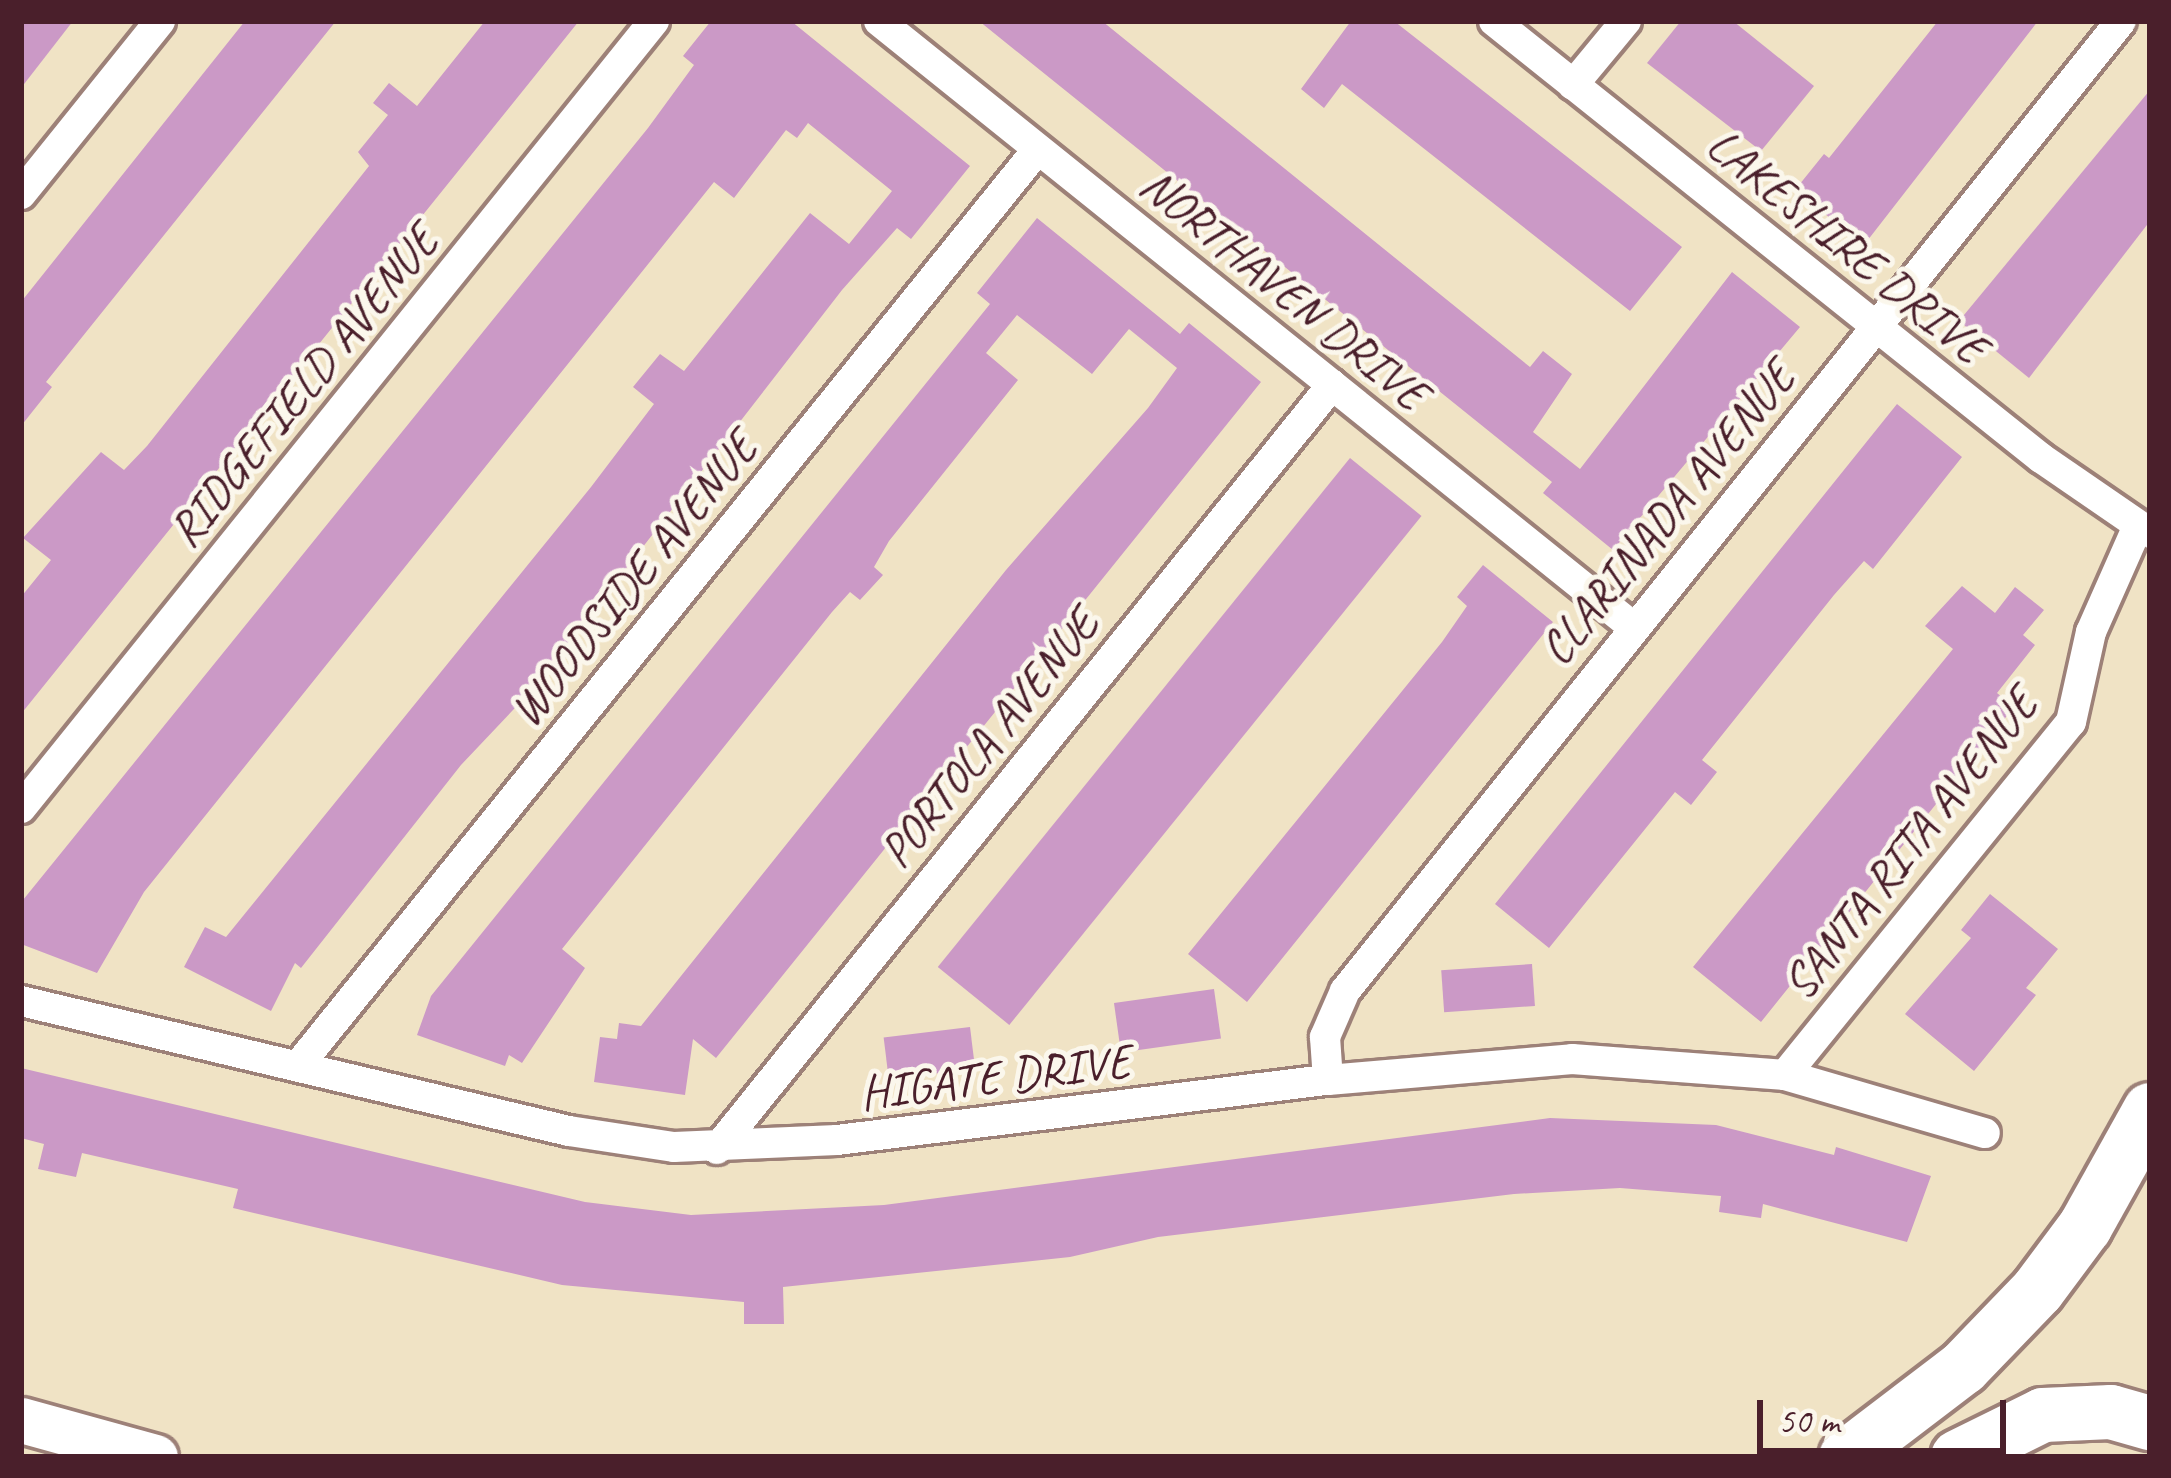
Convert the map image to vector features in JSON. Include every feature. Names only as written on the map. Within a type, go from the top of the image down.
[{"type":"highway","points":[[1846,1457],[1935,1392],[2038,1290],[2085,1227],[2150,1110]]},
{"type":"highway","points":[[1958,1457],[1998,1431],[2043,1415],[2111,1412],[2150,1423]]},
{"type":"main road","points":[[21,1420],[155,1457]]},
{"type":"street","points":[[21,194],[160,21]]},
{"type":"street","name":"RIDGEFIELD AVENUE","points":[[21,808],[654,21]]},
{"type":"street","name":"NORTHAVEN DRIVE","points":[[879,21],[1632,626]]},
{"type":"street","name":"LAKESHIRE DRIVE","points":[[1494,21],[1875,327],[2144,530]]},
{"type":"street","points":[[1574,85],[1626,21]]},
{"type":"street","name":"CLARINADA AVENUE","points":[[1328,1080],[1325,1037],[1345,992],[1632,626],[2121,21]]},
{"type":"street","name":"WOODSIDE AVENUE","points":[[298,1066],[1038,149]]},
{"type":"street","name":"PORTOLA AVENUE","points":[[717,1148],[1331,385]]},
{"type":"street","name":"SANTA RITA AVENUE","points":[[1785,1075],[2071,722],[2092,632],[2144,530]]},
{"type":"street","name":"HIGATE DRIVE","points":[[21,1001],[604,1138],[717,1148],[1328,1080],[1572,1059],[1785,1075],[1985,1133]]},
{"type":"building","points":[[21,21],[73,21],[21,88]]},
{"type":"building","points":[[245,21],[336,21],[46,382],[52,387],[21,426],[21,302]]},
{"type":"building","points":[[485,21],[579,21],[21,714],[21,597],[51,560],[23,538],[101,452],[124,470],[147,446],[369,166],[358,152],[388,115],[373,103],[389,83],[417,106]]},
{"type":"building","points":[[711,21],[791,21],[970,166],[911,239],[897,228],[842,290],[532,690],[461,765],[301,968],[295,963],[271,1011],[184,967],[205,927],[226,937],[591,487],[654,404],[633,387],[660,354],[684,371],[810,213],[849,244],[892,191],[808,123],[797,138],[786,130],[734,198],[714,182],[144,892],[97,973],[21,944],[23,900],[648,128],[694,65],[683,56]]},
{"type":"building","points":[[979,21],[1102,21],[1530,367],[1543,351],[1572,374],[1533,432],[1580,469],[1732,272],[1800,327],[1613,550],[1543,493],[1552,482]]},
{"type":"building","points":[[1351,21],[1394,21],[1682,247],[1630,311],[1342,84],[1324,108],[1301,89]]},
{"type":"building","points":[[1681,21],[1733,21],[1814,86],[1761,151],[1647,63]]},
{"type":"building","points":[[1938,21],[2038,21],[1864,245],[1795,190],[1824,154],[1829,158]]},
{"type":"building","points":[[2150,90],[2150,221],[2029,378],[1959,321]]},
{"type":"building","points":[[1037,218],[1180,334],[1189,323],[1261,382],[716,1058],[693,1039],[685,1095],[594,1082],[600,1037],[617,1039],[619,1023],[641,1026],[1006,570],[1148,408],[1177,368],[1129,329],[1092,374],[1017,315],[986,353],[1018,380],[889,541],[874,567],[883,575],[860,600],[850,592],[832,612],[562,949],[585,968],[522,1063],[509,1055],[505,1066],[417,1035],[431,996],[990,304],[977,293]]},
{"type":"building","points":[[1897,404],[1962,457],[1873,569],[1864,561],[1834,595],[1702,760],[1717,772],[1691,805],[1675,792],[1549,948],[1495,904]]},
{"type":"building","points":[[1350,458],[1421,516],[1009,1025],[938,967]]},
{"type":"building","points":[[1483,565],[1553,622],[1247,1002],[1188,954],[1442,642],[1467,606],[1457,597]]},
{"type":"building","points":[[1962,586],[1995,613],[2015,587],[2044,610],[2023,635],[2035,645],[1997,693],[2014,707],[1761,1022],[1693,967],[1953,649],[1925,626]]},
{"type":"building","points":[[1990,894],[2058,949],[2026,988],[2036,995],[1974,1071],[1905,1014],[1971,938],[1961,930]]},
{"type":"building","points":[[1532,964],[1535,1006],[1444,1012],[1441,970]]},
{"type":"building","points":[[1214,989],[1221,1039],[1121,1053],[1114,1003]]},
{"type":"building","points":[[970,1027],[975,1069],[889,1079],[884,1038]]},
{"type":"building","points":[[21,1068],[585,1202],[691,1215],[884,1205],[1550,1118],[1716,1125],[1834,1155],[1836,1147],[1931,1176],[1907,1242],[1763,1204],[1761,1218],[1719,1212],[1721,1196],[1620,1188],[1514,1194],[1158,1237],[1070,1257],[783,1287],[784,1324],[744,1324],[744,1302],[562,1285],[233,1208],[238,1189],[82,1153],[76,1177],[38,1169],[44,1144],[21,1138]]}]
